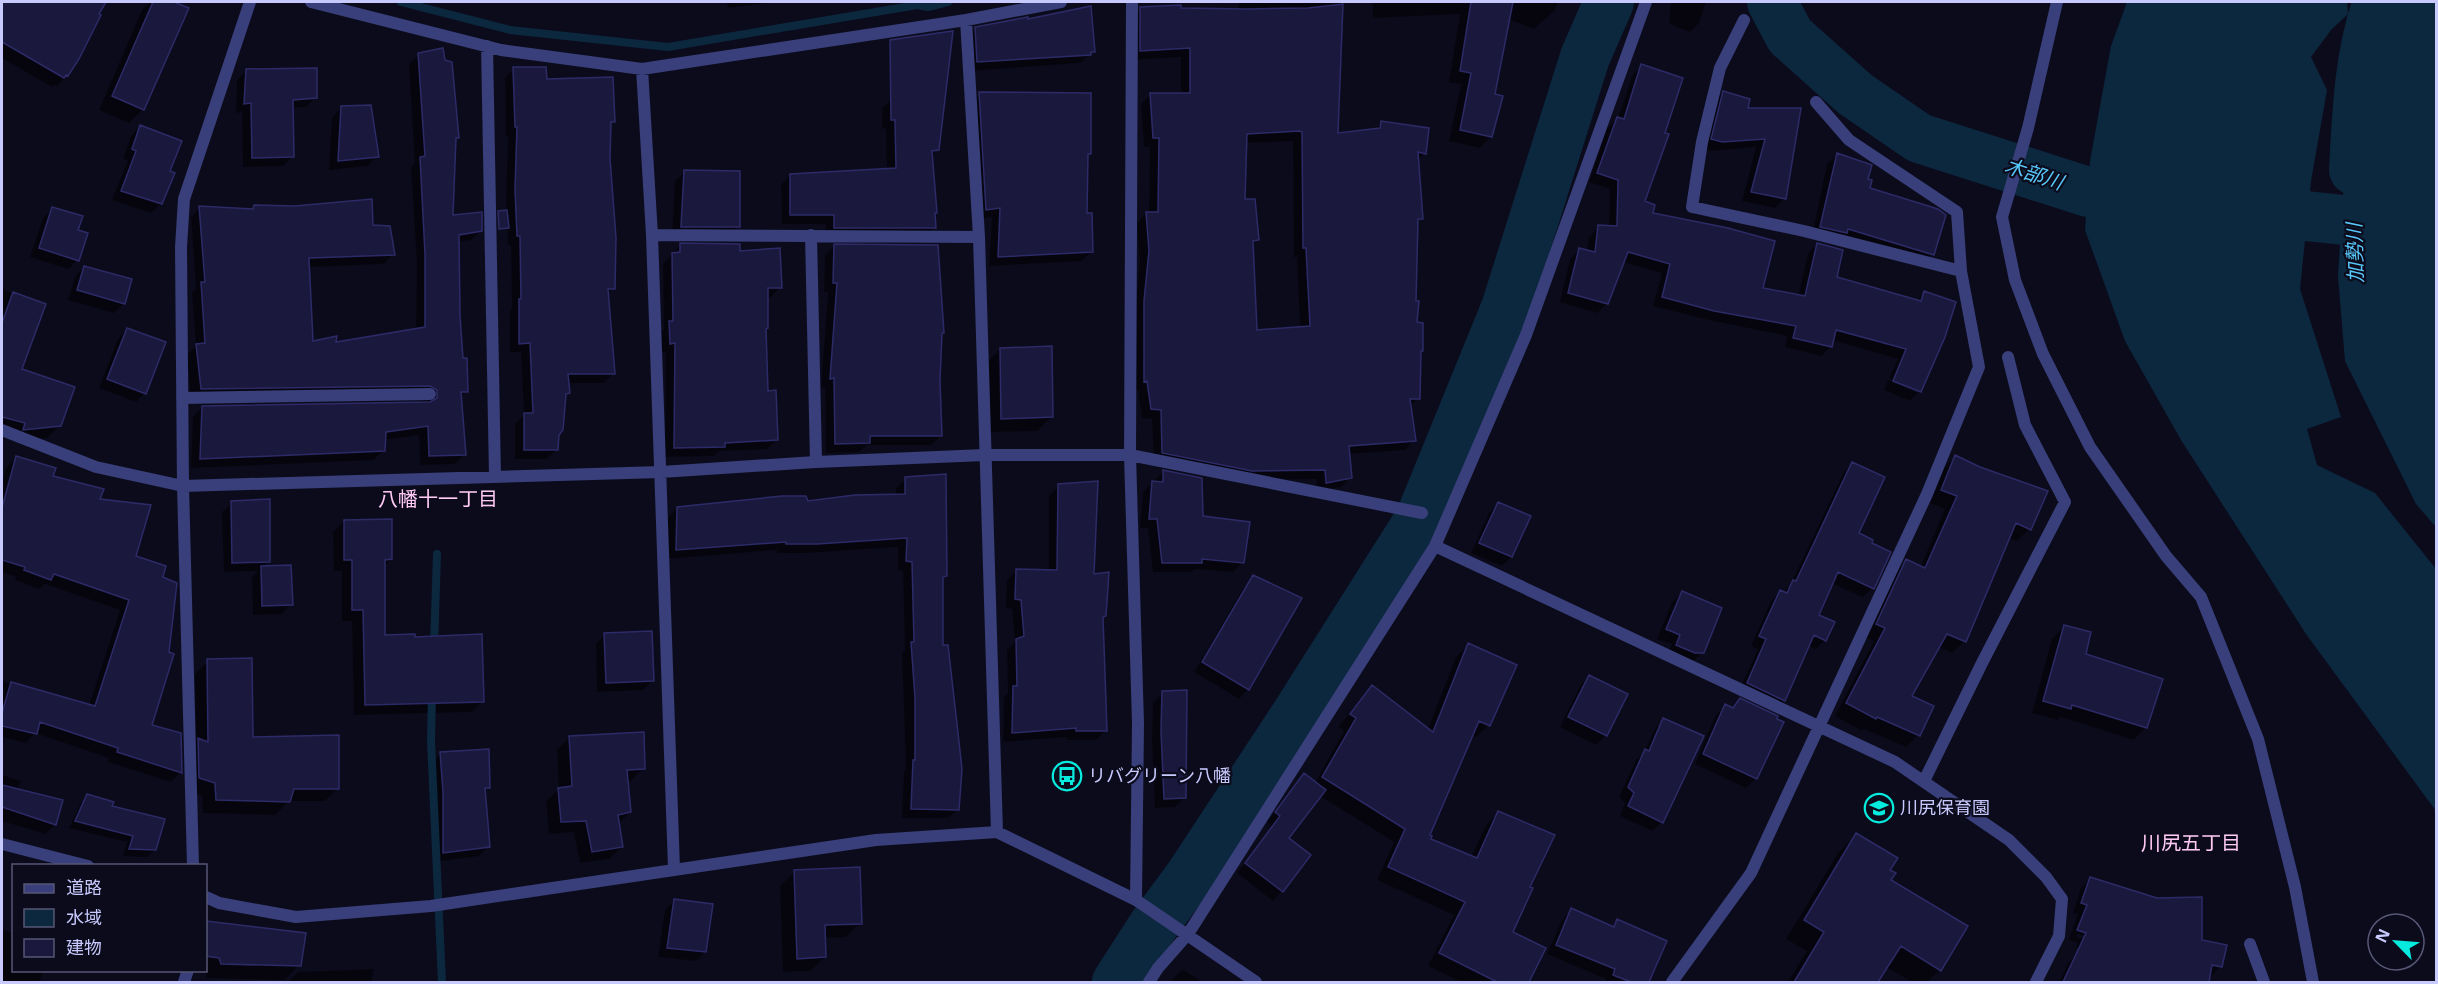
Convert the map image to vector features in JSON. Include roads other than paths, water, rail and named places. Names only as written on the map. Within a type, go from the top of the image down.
[{"type":"street","points":[[194,864],[183,486],[180,248],[184,199],[250,2]]},
{"type":"street","points":[[311,2],[487,46],[642,69],[966,20],[1061,2]]},
{"type":"street","points":[[1132,2],[1130,455],[1138,723],[1136,900]]},
{"type":"street","points":[[1149,982],[1158,968],[1188,934],[1434,546],[1526,335],[1646,2]]},
{"type":"street","points":[[2057,2],[2028,128],[2002,217],[2015,280],[2043,354],[2090,447],[2166,556],[2201,597],[2258,739],[2295,887],[2313,982]]},
{"type":"street","points":[[966,20],[979,237],[997,832]]},
{"type":"street","points":[[1744,20],[1720,68],[1702,142],[1692,207],[1804,231],[1961,271]]},
{"type":"street","points":[[487,46],[495,477]]},
{"type":"street","points":[[642,69],[652,235],[674,869]]},
{"type":"street","points":[[1672,982],[1751,873],[1927,494],[1979,367],[1961,271],[1957,212],[1849,140],[1816,102]]},
{"type":"street","points":[[652,235],[979,237]]},
{"type":"street","points":[[811,235],[816,462]]},
{"type":"street","points":[[1924,782],[2065,502],[2025,425],[2008,357]]},
{"type":"street","points":[[182,398],[430,394]]},
{"type":"street","points":[[2,430],[96,467],[183,486],[661,472],[985,454],[1130,455],[1422,513]]},
{"type":"street","points":[[1434,546],[1895,762],[2009,840],[2046,877],[2062,899],[2059,936],[2036,982]]},
{"type":"street","points":[[207,897],[219,903],[296,917],[431,906],[876,840],[997,832],[1136,900],[1256,982]]},
{"type":"street","points":[[2,844],[80,864]]},
{"type":"street","points":[[2250,944],[2264,982]]},
{"type":"water","points":[[2127,2],[2347,2],[2348,14],[2331,30],[2311,57],[2327,90],[2311,181],[2300,289],[2341,417],[2307,429],[2317,465],[2375,493],[2436,569],[2436,811],[2306,634],[2181,440],[2125,341],[2085,230],[2090,161],[2111,46]]},
{"type":"water","points":[[2395,2],[2436,2],[2436,527],[2416,504],[2345,361],[2338,276],[2347,135]]},
{"type":"waterway","points":[[401,2],[510,30],[668,47],[917,5],[928,7],[948,2]]},
{"type":"waterway","points":[[1117,982],[1296,715],[1420,519],[1506,308],[1585,57],[1609,2]]},
{"type":"waterway","name":"木部川","points":[[1772,2],[1790,36],[1855,94],[1919,138],[2088,192],[2154,199]]},
{"type":"waterway","name":"加勢川","points":[[2354,170],[2363,64],[2378,2]]},
{"type":"waterway","name":"木部川","points":[[2240,209],[2353,221]]},
{"type":"waterway","points":[[434,647],[437,554]]},
{"type":"waterway","points":[[432,693],[431,741],[442,982]]},
{"type":"place","name":"リバグリーン八幡","points":[[1067,776]]},
{"type":"place","name":"川尻保育園","points":[[1879,808]]},
{"type":"district","name":"八幡十一丁目","points":[[438,499]]},
{"type":"district","name":"川尻五丁目","points":[[2191,843]]}]
